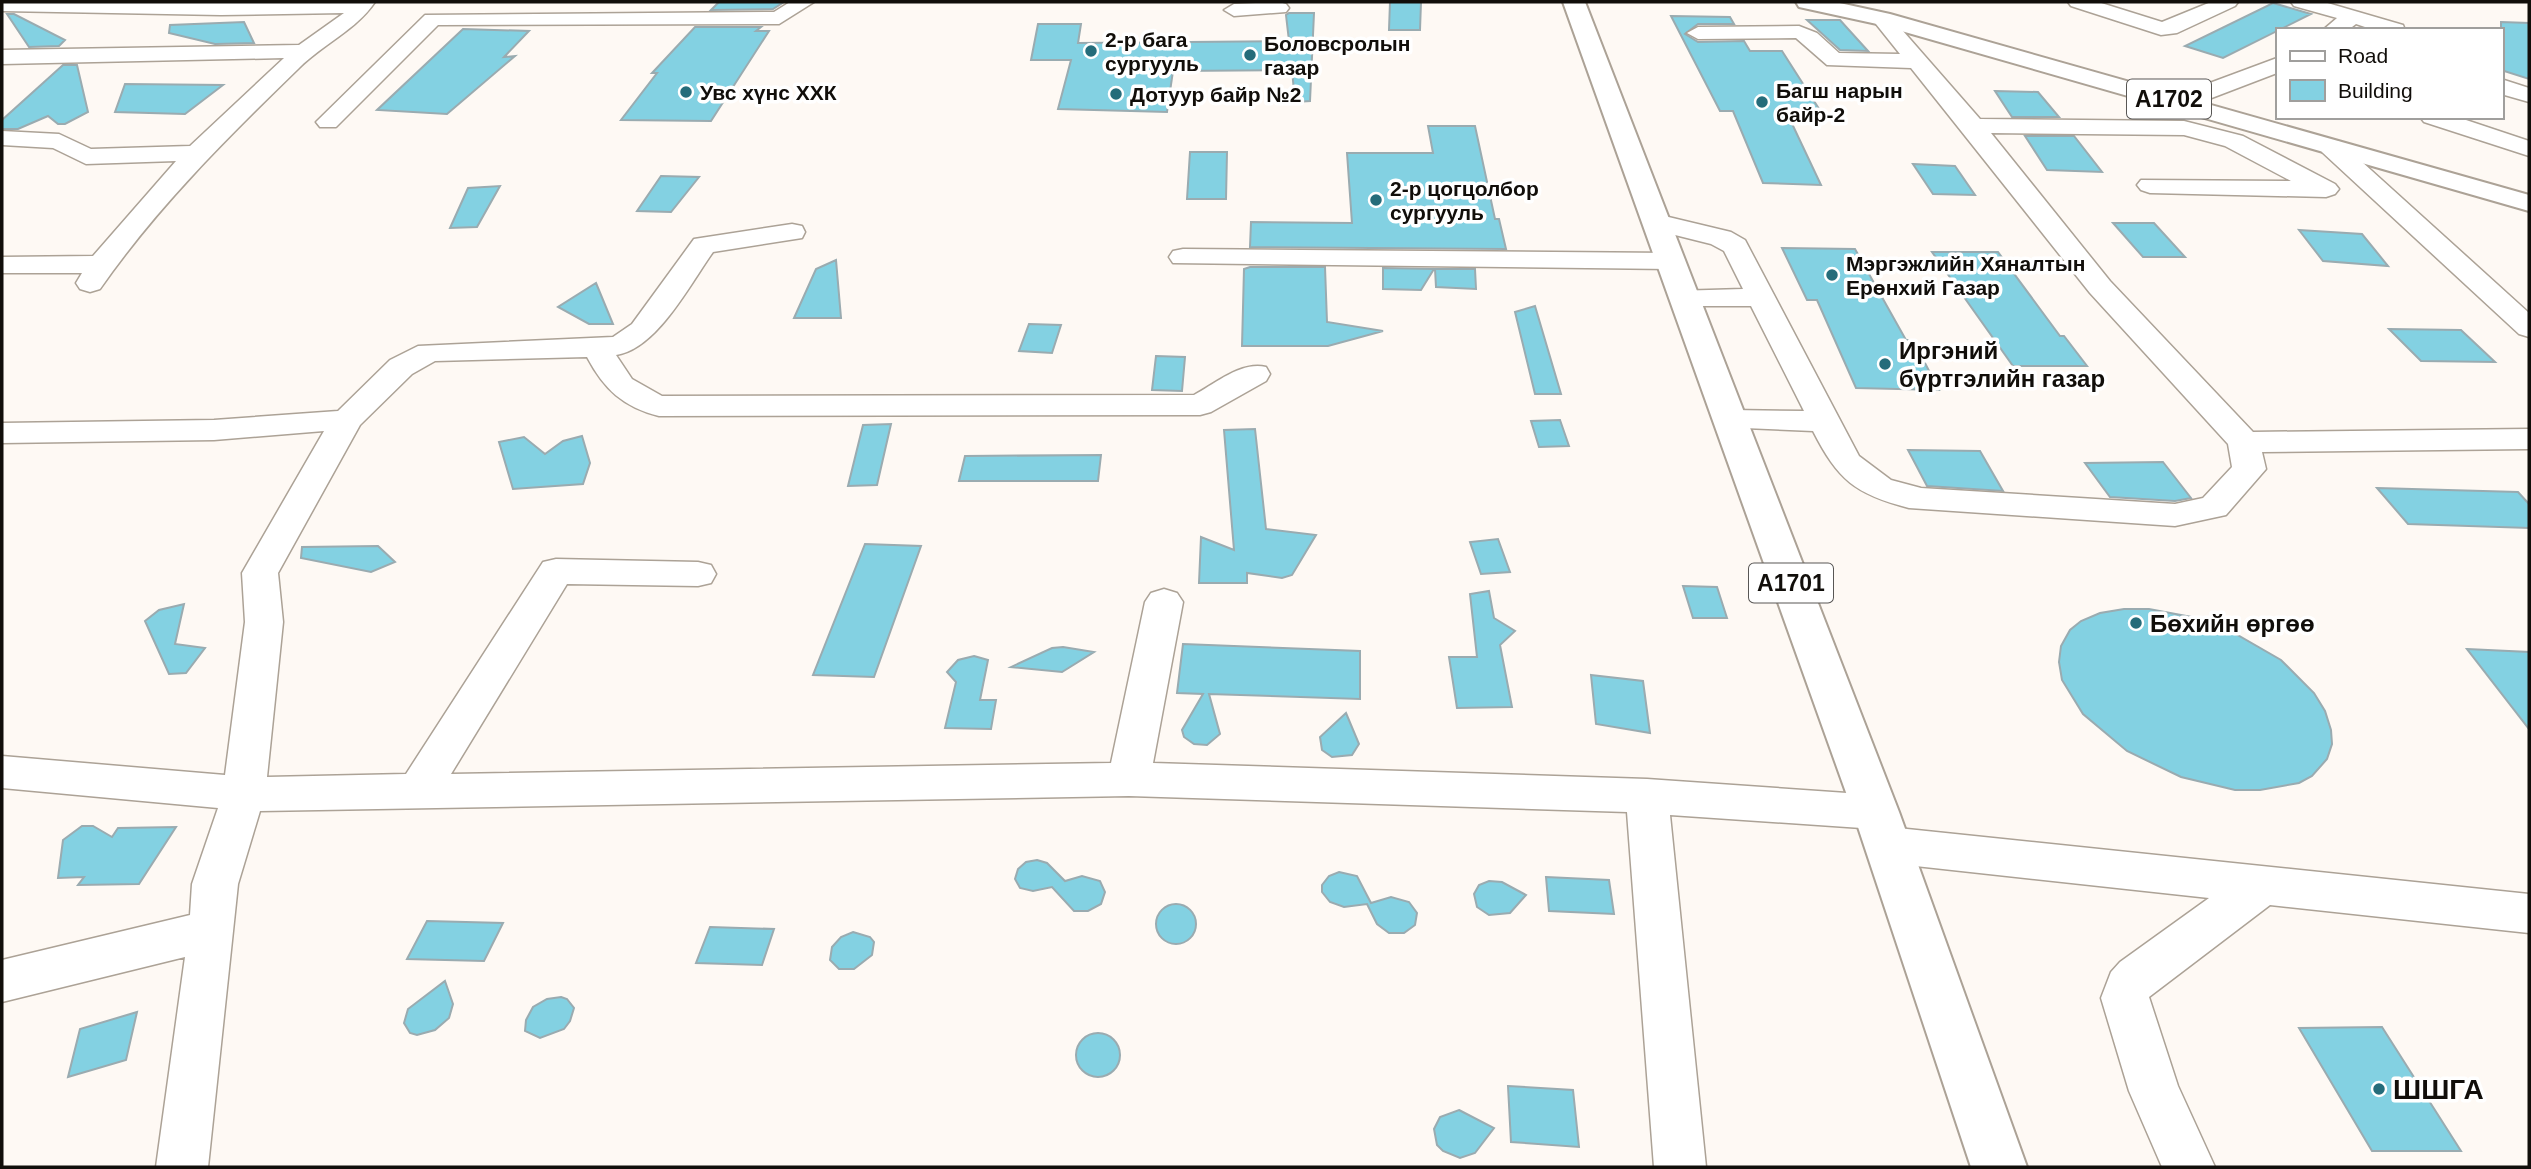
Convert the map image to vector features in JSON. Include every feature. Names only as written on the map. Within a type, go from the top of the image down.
[{"type":"main road","name":"A1701","points":[[1574,2],[1882,828],[1999,1167]]},
{"type":"main road","name":"A1702","points":[[1807,2],[1882,19],[2529,203]]},
{"type":"street","points":[[328,122],[432,19],[779,18],[804,2]]},
{"type":"street","points":[[2078,2],[2161,29],[2228,2]]},
{"type":"street","points":[[2301,2],[2389,28]]},
{"type":"street","points":[[2,5],[220,9],[363,4]]},
{"type":"street","points":[[2,265],[95,274],[197,153],[304,51],[358,13],[363,4]]},
{"type":"street","points":[[1234,10],[1279,5],[1278,34]]},
{"type":"street","points":[[2336,28],[2354,16]]},
{"type":"street","points":[[1656,222],[1721,238],[1735,246],[1845,461],[1862,480],[1888,493],[1920,499],[2175,515],[2214,507],[2249,469],[2244,442],[2100,288],[1973,126],[1882,19]]},
{"type":"street","points":[[1698,33],[1798,32],[1808,35],[1828,57],[1835,60],[1917,61]]},
{"type":"street","points":[[2,57],[304,51]]},
{"type":"street","points":[[2180,102],[2276,65]]},
{"type":"street","points":[[2503,87],[2529,95]]},
{"type":"street","points":[[2438,119],[2529,149]]},
{"type":"street","points":[[1973,126],[2184,128],[2234,141],[2326,190]]},
{"type":"street","points":[[2,138],[60,141],[86,157],[197,153]]},
{"type":"street","points":[[2331,147],[2529,328]]},
{"type":"street","points":[[2150,185],[2380,192]]},
{"type":"street","points":[[183,1167],[212,930],[215,884],[244,794],[264,622],[260,573],[347,420],[401,367],[429,352],[597,348],[621,345],[642,330],[705,244],[792,232]]},
{"type":"street","points":[[1183,257],[1671,261]]},
{"type":"street","points":[[1685,298],[1762,298]]},
{"type":"street","points":[[597,348],[611,375],[636,400],[659,406],[1200,405],[1255,374]]},
{"type":"street","points":[[2,433],[214,430],[347,420]]},
{"type":"street","points":[[1731,420],[1825,421]]},
{"type":"street","points":[[2244,442],[2529,439]]},
{"type":"street","points":[[419,790],[556,571],[698,574]]},
{"type":"street","points":[[1129,779],[1164,602]]},
{"type":"street","points":[[2,772],[244,794],[1129,779],[1647,796],[2263,885],[2529,914]]},
{"type":"street","points":[[1647,796],[1680,1167]]},
{"type":"street","points":[[2189,1167],[2154,1091],[2125,998],[2128,987],[2137,977],[2263,885]]},
{"type":"street","points":[[2,981],[212,930]]},
{"type":"building","points":[[719,2],[784,2],[773,9],[711,10]]},
{"type":"building","points":[[1390,2],[1421,2],[1420,30],[1389,30]]},
{"type":"building","points":[[2273,3],[2311,14],[2283,28],[2276,28],[2276,32],[2223,58],[2185,46]]},
{"type":"building","points":[[1314,13],[1310,101],[1295,102],[1292,70],[1173,71],[1167,112],[1058,109],[1071,60],[1031,60],[1038,24],[1081,24],[1078,43],[1289,41],[1286,15]]},
{"type":"building","points":[[7,14],[14,14],[65,40],[59,46],[29,47]]},
{"type":"building","points":[[1671,16],[1730,17],[1734,24],[1698,24],[1685,34],[1698,42],[1744,41],[1750,51],[1782,51],[1821,112],[1786,111],[1821,185],[1763,183],[1733,111],[1720,111]]},
{"type":"building","points":[[1807,20],[1840,20],[1868,51],[1840,50]]},
{"type":"building","points":[[244,22],[254,43],[215,44],[169,33],[170,25]]},
{"type":"building","points":[[2501,22],[2529,23],[2529,79],[2503,71]]},
{"type":"building","points":[[695,27],[761,27],[756,31],[769,31],[711,121],[621,120],[657,73],[652,73]]},
{"type":"building","points":[[463,29],[529,31],[504,57],[515,56],[447,114],[377,110]]},
{"type":"building","points":[[63,65],[77,65],[88,112],[65,124],[58,124],[48,116],[18,129],[2,129],[2,120]]},
{"type":"building","points":[[125,84],[223,85],[185,114],[115,112]]},
{"type":"building","points":[[1995,91],[2038,92],[2059,117],[2012,117]]},
{"type":"building","name":"2-р цогцолбор сургууль","points":[[1428,126],[1475,126],[1495,219],[1499,219],[1506,249],[1250,247],[1251,222],[1352,223],[1347,153],[1433,153]]},
{"type":"building","points":[[2025,136],[2074,136],[2102,172],[2047,170]]},
{"type":"building","points":[[1190,152],[1227,152],[1226,199],[1187,199]]},
{"type":"building","points":[[1913,164],[1955,166],[1975,195],[1933,194]]},
{"type":"building","points":[[661,176],[699,177],[671,212],[637,211]]},
{"type":"building","points":[[500,186],[477,227],[450,228],[468,188]]},
{"type":"building","points":[[2113,223],[2154,223],[2185,257],[2143,257]]},
{"type":"building","points":[[2299,230],[2362,234],[2388,266],[2323,261]]},
{"type":"building","points":[[1782,248],[1855,249],[1906,340],[1913,340],[1939,390],[1856,388],[1817,300],[1807,300]]},
{"type":"building","points":[[1932,252],[1998,252],[2060,336],[2064,336],[2087,366],[2013,366]]},
{"type":"building","points":[[836,260],[841,318],[794,318],[816,269]]},
{"type":"building","points":[[1325,267],[1327,322],[1383,331],[1328,346],[1242,346],[1244,269]]},
{"type":"building","points":[[1383,268],[1434,269],[1421,290],[1383,289]]},
{"type":"building","points":[[1435,269],[1475,269],[1476,289],[1436,287]]},
{"type":"building","points":[[596,283],[613,324],[589,324],[558,307]]},
{"type":"building","points":[[1535,306],[1561,394],[1535,394],[1515,312]]},
{"type":"building","points":[[1029,324],[1061,325],[1052,353],[1019,351]]},
{"type":"building","points":[[2389,329],[2461,330],[2495,362],[2421,361]]},
{"type":"building","points":[[1156,356],[1185,357],[1182,391],[1152,390]]},
{"type":"building","points":[[1560,420],[1569,446],[1539,447],[1531,421]]},
{"type":"building","points":[[891,424],[877,485],[848,486],[863,425]]},
{"type":"building","points":[[1255,429],[1266,529],[1316,535],[1292,575],[1282,578],[1247,573],[1247,583],[1199,583],[1201,537],[1234,550],[1224,430]]},
{"type":"building","points":[[582,436],[590,463],[583,484],[513,489],[499,442],[524,437],[545,454],[563,441]]},
{"type":"building","points":[[1908,450],[1980,451],[2003,491],[1927,486]]},
{"type":"building","points":[[1101,455],[1098,481],[959,481],[965,456]]},
{"type":"building","points":[[2163,462],[2191,498],[2175,501],[2110,497],[2085,463]]},
{"type":"building","points":[[2377,488],[2518,492],[2529,504],[2529,528],[2408,524]]},
{"type":"building","points":[[1498,539],[1510,572],[1481,574],[1470,542]]},
{"type":"building","points":[[865,544],[921,546],[874,677],[813,675]]},
{"type":"building","points":[[378,546],[395,562],[371,572],[301,558],[302,547]]},
{"type":"building","points":[[1683,586],[1717,587],[1727,618],[1693,618]]},
{"type":"building","points":[[1489,591],[1494,618],[1515,631],[1500,645],[1512,707],[1457,708],[1449,657],[1477,657],[1470,594]]},
{"type":"building","points":[[184,604],[175,644],[205,648],[186,673],[169,674],[145,621],[159,610]]},
{"type":"building","name":"Бөхийн өргөө","points":[[2149,609],[2197,618],[2227,629],[2281,660],[2314,693],[2325,711],[2332,744],[2327,759],[2312,776],[2299,783],[2260,790],[2235,790],[2181,777],[2127,751],[2083,714],[2062,680],[2059,662],[2061,646],[2070,630],[2081,621],[2100,613]]},
{"type":"building","points":[[1183,644],[1360,651],[1360,699],[1209,694],[1220,734],[1207,745],[1194,744],[1184,737],[1182,730],[1203,694],[1177,693]]},
{"type":"building","points":[[1052,648],[1094,652],[1062,672],[1011,667]]},
{"type":"building","points":[[2467,649],[2529,652],[2529,729]]},
{"type":"building","points":[[974,656],[988,660],[980,700],[996,700],[991,729],[945,728],[956,682],[947,672],[958,660]]},
{"type":"building","points":[[1591,675],[1643,681],[1650,733],[1596,724]]},
{"type":"building","points":[[1346,713],[1359,744],[1352,755],[1332,757],[1322,750],[1320,737]]},
{"type":"building","points":[[82,826],[93,826],[112,837],[118,828],[176,827],[139,884],[78,885],[84,877],[58,878],[63,840]]},
{"type":"building","points":[[1037,860],[1047,863],[1065,881],[1082,876],[1100,881],[1105,892],[1101,904],[1088,911],[1074,911],[1052,887],[1033,891],[1020,888],[1015,879],[1018,869],[1026,862]]},
{"type":"building","points":[[1339,872],[1357,876],[1371,903],[1391,897],[1409,902],[1417,913],[1415,925],[1404,933],[1389,933],[1377,924],[1367,904],[1344,907],[1330,902],[1322,892],[1322,885],[1329,876]]},
{"type":"building","points":[[1546,877],[1609,880],[1614,914],[1549,911]]},
{"type":"building","points":[[1489,881],[1502,882],[1526,895],[1510,913],[1489,915],[1477,907],[1474,894],[1479,885]]},
{"type":"building","points":[[1176,904],[1190,910],[1196,924],[1190,938],[1176,944],[1162,938],[1156,924],[1162,910]]},
{"type":"building","points":[[427,921],[503,923],[484,961],[407,959]]},
{"type":"building","points":[[710,927],[774,929],[762,965],[696,963]]},
{"type":"building","points":[[853,932],[870,937],[874,942],[872,955],[854,969],[839,969],[830,960],[832,947],[841,937]]},
{"type":"building","points":[[445,981],[453,1004],[449,1018],[435,1030],[417,1035],[410,1033],[404,1023],[408,1009]]},
{"type":"building","points":[[547,999],[567,999],[574,1008],[564,1029],[540,1038],[525,1031],[526,1020],[533,1007]]},
{"type":"building","points":[[137,1012],[126,1060],[68,1077],[80,1029]]},
{"type":"building","name":"ШШГА","points":[[2382,1027],[2461,1151],[2372,1151],[2299,1028]]},
{"type":"building","points":[[1098,1033],[1107,1034],[1114,1039],[1119,1046],[1119,1064],[1114,1071],[1107,1076],[1098,1077],[1089,1076],[1082,1071],[1077,1064],[1076,1055],[1077,1046],[1082,1039],[1089,1034]]},
{"type":"building","points":[[1508,1086],[1573,1090],[1579,1147],[1511,1142]]},
{"type":"building","points":[[1459,1110],[1494,1128],[1475,1153],[1460,1158],[1443,1151],[1437,1145],[1434,1129],[1440,1117]]},
{"type":"place","name":"2-р бага сургууль","points":[[1091,51]]},
{"type":"place","name":"Боловсролын газар","points":[[1250,55]]},
{"type":"place","name":"Увс хүнс ХХК","points":[[686,92]]},
{"type":"place","name":"Дотуур байр №2","points":[[1116,94]]},
{"type":"place","name":"Багш нарын байр-2","points":[[1762,102]]},
{"type":"place","name":"2-р цогцолбор сургууль","points":[[1376,200]]},
{"type":"place","name":"Мэргэжлийн Хяналтын Ерөнхий Газар","points":[[1832,275]]},
{"type":"place","name":"Иргэний бүртгэлийн газар","points":[[1885,364]]},
{"type":"place","name":"Бөхийн өргөө","points":[[2136,623]]},
{"type":"place","name":"ШШГА","points":[[2379,1089]]}]
